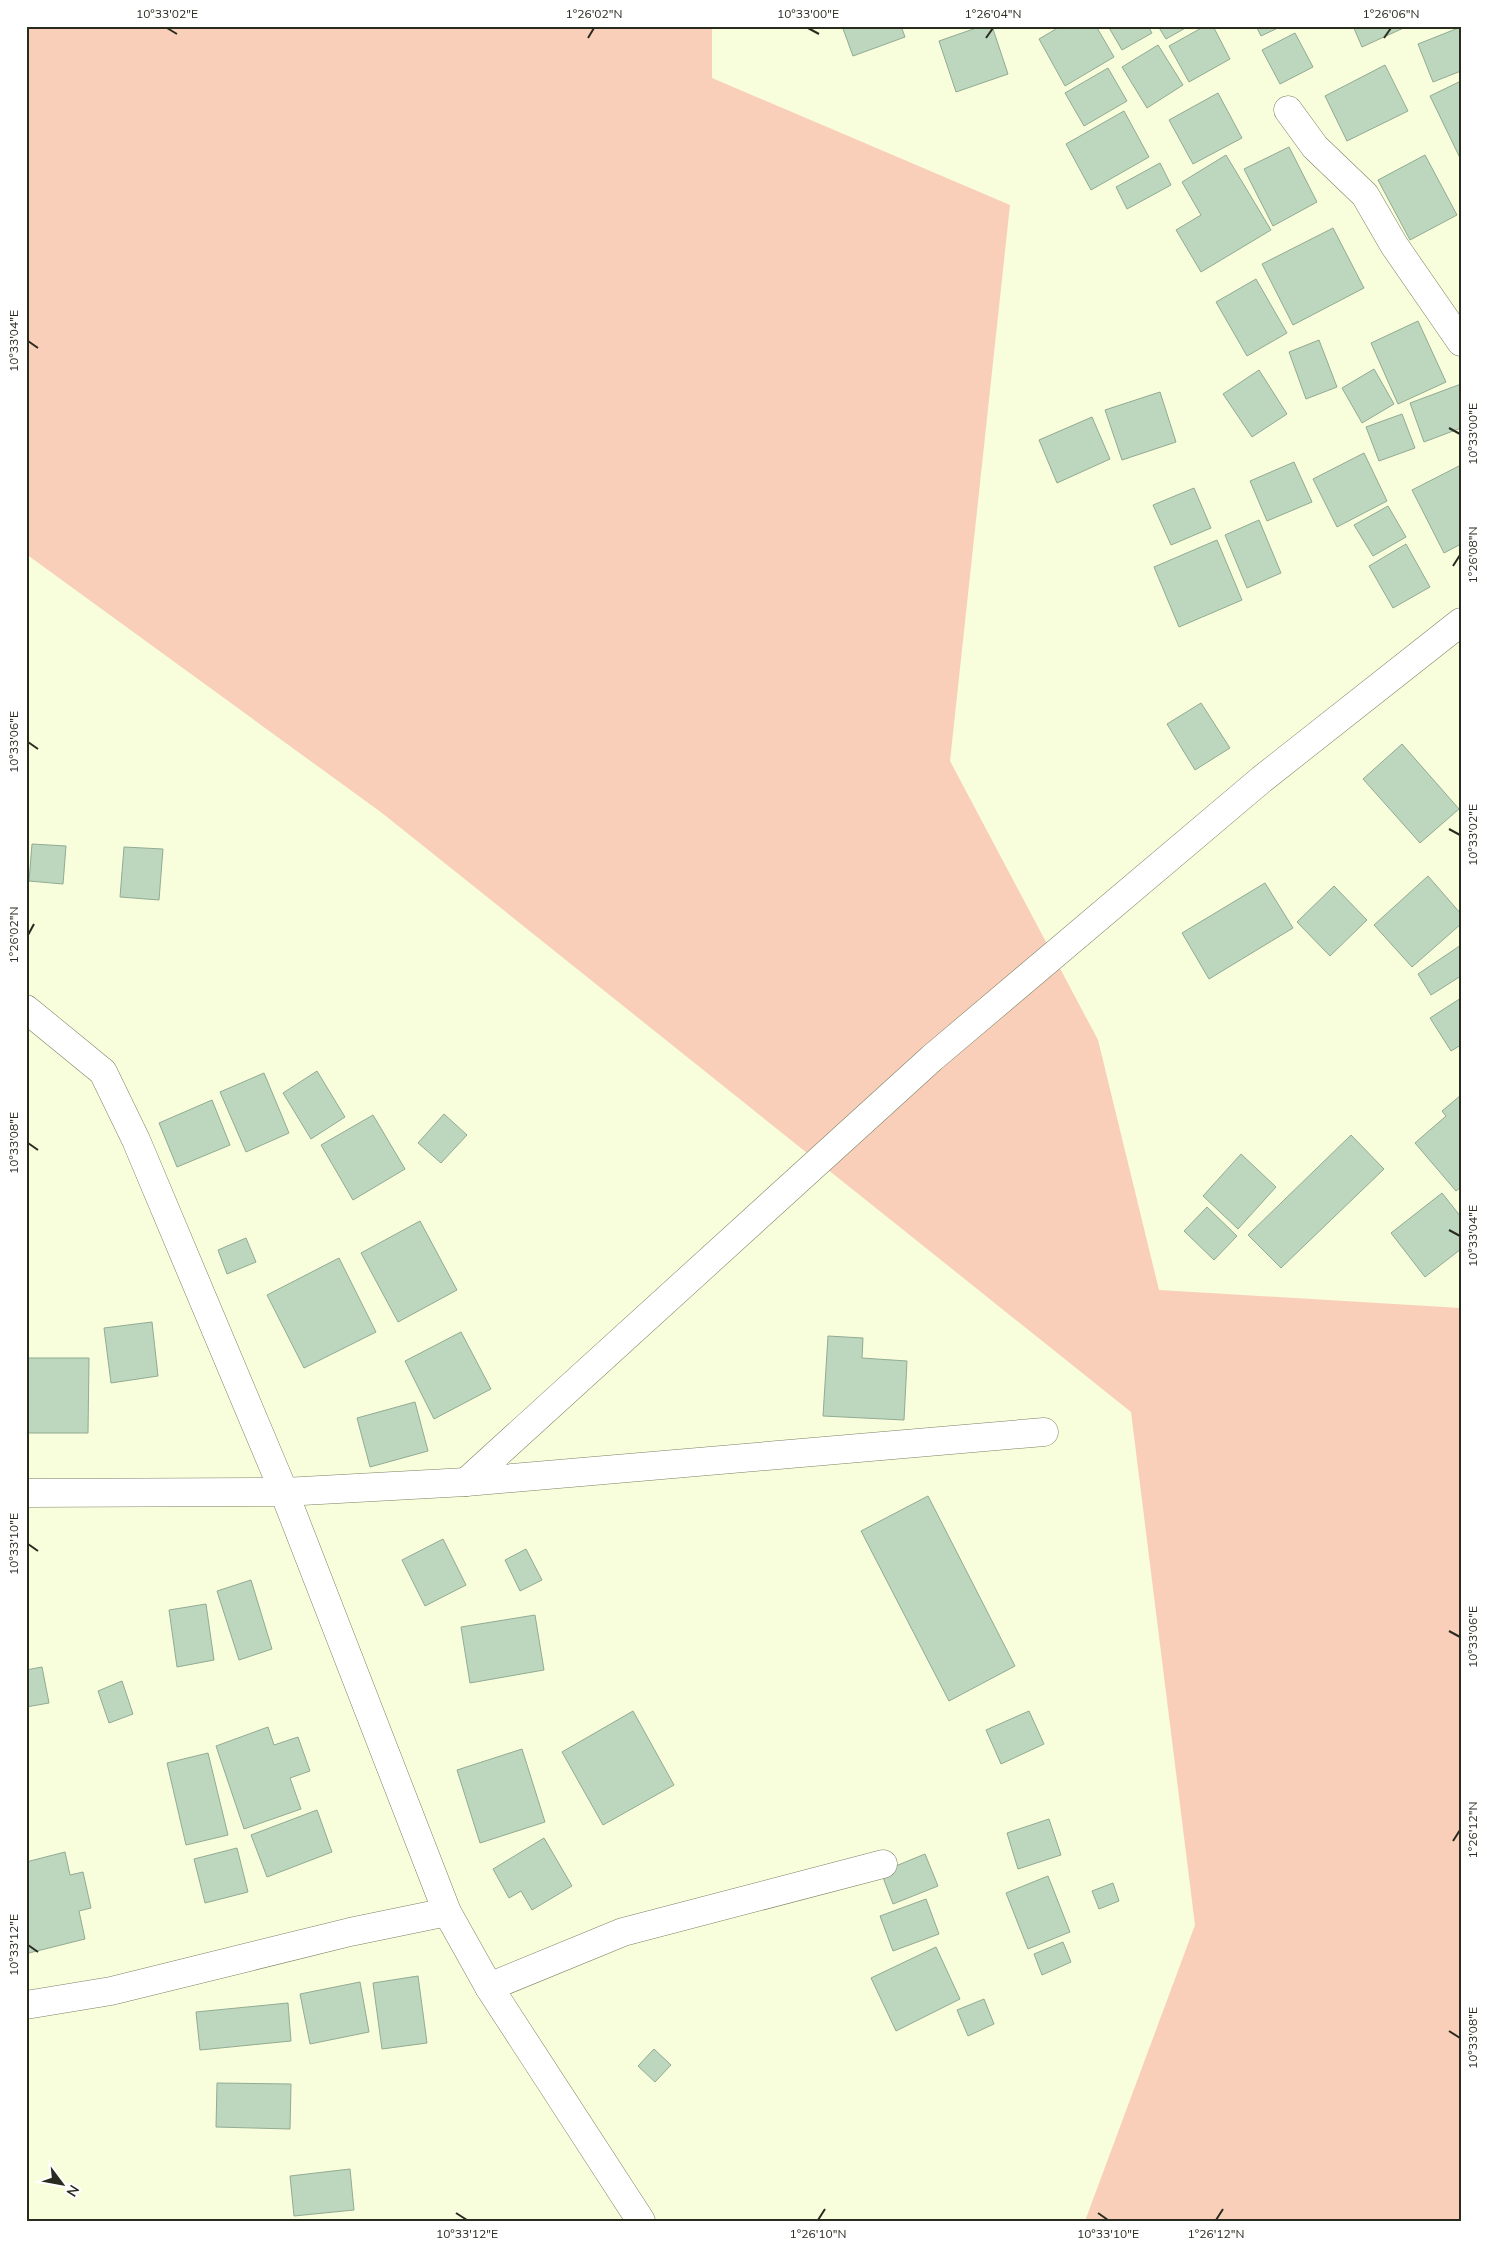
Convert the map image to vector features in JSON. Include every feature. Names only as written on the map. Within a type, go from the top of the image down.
[{"type":"street","points":[[1288,110],[1315,147],[1365,195],[1394,244],[1461,342]]},
{"type":"street","points":[[466,1482],[932,1058],[1262,779],[1461,622]]},
{"type":"street","points":[[26,1009],[103,1072],[136,1140],[284,1492],[447,1912],[489,1987],[641,2221]]},
{"type":"street","points":[[26,1493],[284,1492],[466,1482],[1044,1432]]},
{"type":"street","points":[[489,1987],[623,1932],[883,1864]]},
{"type":"street","points":[[26,2005],[111,1991],[350,1932],[447,1912]]},
{"type":"shaded area","points":[[26,26],[712,26],[712,78],[1010,205],[950,761],[1098,1040],[1159,1290],[1461,1308],[1461,2221],[1085,2221],[1195,1925],[1131,1412],[382,813],[26,554]]},
{"type":"building","points":[[842,26],[901,26],[905,37],[853,56]]},
{"type":"building","points":[[982,26],[992,26],[1008,74],[956,92],[939,41]]},
{"type":"building","points":[[1061,26],[1096,26],[1114,57],[1065,86],[1039,39]]},
{"type":"building","points":[[1108,26],[1148,26],[1152,33],[1122,50]]},
{"type":"building","points":[[1158,26],[1189,26],[1166,39]]},
{"type":"building","points":[[1205,26],[1213,26],[1230,59],[1189,82],[1169,46]]},
{"type":"building","points":[[1256,26],[1282,26],[1261,36]]},
{"type":"building","points":[[1353,26],[1408,26],[1362,47]]},
{"type":"building","points":[[1461,27],[1461,71],[1433,82],[1418,44]]},
{"type":"building","points":[[1295,33],[1313,67],[1280,84],[1262,50]]},
{"type":"building","points":[[1158,45],[1183,85],[1147,108],[1122,67]]},
{"type":"building","points":[[1385,65],[1408,111],[1347,141],[1325,96]]},
{"type":"building","points":[[1108,68],[1127,101],[1084,126],[1065,93]]},
{"type":"building","points":[[1461,81],[1461,160],[1430,96]]},
{"type":"building","points":[[1218,93],[1242,138],[1193,164],[1169,120]]},
{"type":"building","points":[[1124,111],[1149,157],[1091,190],[1066,144]]},
{"type":"building","points":[[1289,147],[1317,202],[1273,226],[1244,169]]},
{"type":"building","points":[[1226,155],[1271,230],[1201,272],[1176,230],[1201,215],[1182,182]]},
{"type":"building","points":[[1425,155],[1457,215],[1410,240],[1378,180]]},
{"type":"building","points":[[1160,163],[1171,185],[1127,209],[1116,187]]},
{"type":"building","points":[[1333,228],[1364,288],[1293,325],[1262,264]]},
{"type":"building","points":[[1256,279],[1287,333],[1247,356],[1216,302]]},
{"type":"building","points":[[1418,321],[1446,382],[1398,404],[1371,343]]},
{"type":"building","points":[[1319,340],[1337,387],[1306,399],[1289,352]]},
{"type":"building","points":[[1374,369],[1394,404],[1362,423],[1342,388]]},
{"type":"building","points":[[1259,370],[1287,414],[1252,437],[1223,394]]},
{"type":"building","points":[[1461,384],[1461,428],[1424,442],[1410,403]]},
{"type":"building","points":[[1160,392],[1176,442],[1122,460],[1105,410]]},
{"type":"building","points":[[1402,414],[1415,448],[1379,461],[1366,427]]},
{"type":"building","points":[[1092,417],[1110,459],[1057,483],[1039,440]]},
{"type":"building","points":[[1364,453],[1387,501],[1337,527],[1313,479]]},
{"type":"building","points":[[1294,462],[1312,502],[1267,521],[1250,481]]},
{"type":"building","points":[[1461,465],[1461,544],[1444,553],[1412,490]]},
{"type":"building","points":[[1194,488],[1211,528],[1171,545],[1153,505]]},
{"type":"building","points":[[1388,506],[1406,537],[1373,556],[1354,525]]},
{"type":"building","points":[[1259,520],[1281,573],[1247,588],[1225,535]]},
{"type":"building","points":[[1217,540],[1242,600],[1179,627],[1154,567]]},
{"type":"building","points":[[1406,544],[1430,587],[1393,608],[1369,566]]},
{"type":"building","points":[[1201,703],[1230,748],[1195,770],[1167,724]]},
{"type":"building","points":[[1402,744],[1459,809],[1420,843],[1363,779]]},
{"type":"building","points":[[32,844],[66,846],[63,884],[29,881]]},
{"type":"building","points":[[124,847],[163,849],[159,900],[120,897]]},
{"type":"building","points":[[1428,876],[1461,914],[1461,924],[1412,967],[1374,925]]},
{"type":"building","points":[[1265,883],[1293,928],[1209,979],[1182,933]]},
{"type":"building","points":[[1334,886],[1367,920],[1330,956],[1297,922]]},
{"type":"building","points":[[1461,945],[1461,976],[1431,995],[1418,974]]},
{"type":"building","points":[[1461,998],[1461,1045],[1451,1051],[1430,1018]]},
{"type":"building","points":[[317,1071],[345,1117],[311,1139],[283,1093]]},
{"type":"building","points":[[264,1073],[289,1133],[246,1152],[220,1092]]},
{"type":"building","points":[[1461,1095],[1461,1187],[1456,1191],[1415,1143],[1446,1116],[1442,1111]]},
{"type":"building","points":[[212,1100],[230,1145],[177,1167],[159,1123]]},
{"type":"building","points":[[444,1114],[467,1135],[441,1163],[418,1143]]},
{"type":"building","points":[[373,1115],[405,1169],[353,1200],[321,1145]]},
{"type":"building","points":[[1351,1135],[1384,1169],[1281,1268],[1248,1235]]},
{"type":"building","points":[[1241,1154],[1276,1187],[1238,1229],[1203,1196]]},
{"type":"building","points":[[1442,1193],[1461,1217],[1461,1249],[1425,1277],[1391,1233]]},
{"type":"building","points":[[1207,1207],[1237,1236],[1214,1260],[1184,1231]]},
{"type":"building","points":[[420,1221],[457,1290],[398,1322],[361,1253]]},
{"type":"building","points":[[246,1238],[256,1262],[227,1274],[218,1250]]},
{"type":"building","points":[[339,1258],[376,1332],[304,1368],[267,1295]]},
{"type":"building","points":[[152,1322],[158,1376],[111,1383],[104,1328]]},
{"type":"building","points":[[461,1332],[491,1389],[434,1419],[405,1361]]},
{"type":"building","points":[[828,1336],[863,1338],[862,1358],[907,1361],[904,1420],[823,1416]]},
{"type":"building","points":[[26,1358],[89,1358],[88,1433],[26,1433]]},
{"type":"building","points":[[415,1402],[428,1451],[370,1467],[357,1418]]},
{"type":"building","points":[[928,1496],[1015,1666],[949,1701],[861,1531]]},
{"type":"building","points":[[443,1539],[466,1585],[425,1606],[402,1560]]},
{"type":"building","points":[[526,1549],[542,1580],[520,1591],[505,1560]]},
{"type":"building","points":[[251,1580],[272,1649],[239,1660],[217,1591]]},
{"type":"building","points":[[206,1604],[214,1660],[177,1667],[169,1610]]},
{"type":"building","points":[[535,1615],[544,1670],[470,1683],[461,1627]]},
{"type":"building","points":[[42,1667],[49,1703],[26,1707],[26,1670]]},
{"type":"building","points":[[122,1681],[133,1714],[109,1723],[98,1691]]},
{"type":"building","points":[[633,1711],[674,1785],[603,1825],[562,1752]]},
{"type":"building","points":[[1029,1711],[1044,1744],[1001,1764],[986,1730]]},
{"type":"building","points":[[268,1727],[274,1745],[298,1737],[310,1771],[290,1778],[301,1809],[244,1829],[216,1746]]},
{"type":"building","points":[[522,1749],[545,1822],[480,1843],[457,1770]]},
{"type":"building","points":[[208,1753],[228,1835],[186,1845],[167,1763]]},
{"type":"building","points":[[317,1810],[332,1852],[267,1877],[251,1835]]},
{"type":"building","points":[[1049,1819],[1061,1855],[1018,1869],[1007,1833]]},
{"type":"building","points":[[544,1838],[572,1886],[532,1910],[521,1891],[509,1898],[493,1869]]},
{"type":"building","points":[[237,1848],[248,1892],[205,1903],[194,1859]]},
{"type":"building","points":[[65,1852],[70,1875],[83,1872],[91,1908],[79,1911],[85,1939],[29,1953],[26,1942],[26,1862]]},
{"type":"building","points":[[925,1854],[938,1886],[893,1904],[881,1872]]},
{"type":"building","points":[[1048,1876],[1070,1932],[1028,1949],[1006,1893]]},
{"type":"building","points":[[1113,1883],[1119,1901],[1099,1909],[1092,1891]]},
{"type":"building","points":[[926,1899],[939,1934],[893,1951],[880,1916]]},
{"type":"building","points":[[1063,1942],[1071,1962],[1042,1975],[1034,1954]]},
{"type":"building","points":[[936,1947],[960,1999],[896,2031],[871,1978]]},
{"type":"building","points":[[418,1976],[427,2043],[382,2049],[373,1983]]},
{"type":"building","points":[[360,1982],[369,2032],[310,2044],[300,1994]]},
{"type":"building","points":[[984,1999],[994,2024],[968,2036],[957,2010]]},
{"type":"building","points":[[288,2003],[291,2041],[200,2050],[196,2012]]},
{"type":"building","points":[[654,2049],[671,2065],[655,2082],[638,2066]]},
{"type":"building","points":[[217,2083],[291,2084],[290,2129],[216,2127]]},
{"type":"building","points":[[350,2169],[354,2210],[294,2216],[290,2176]]}]
